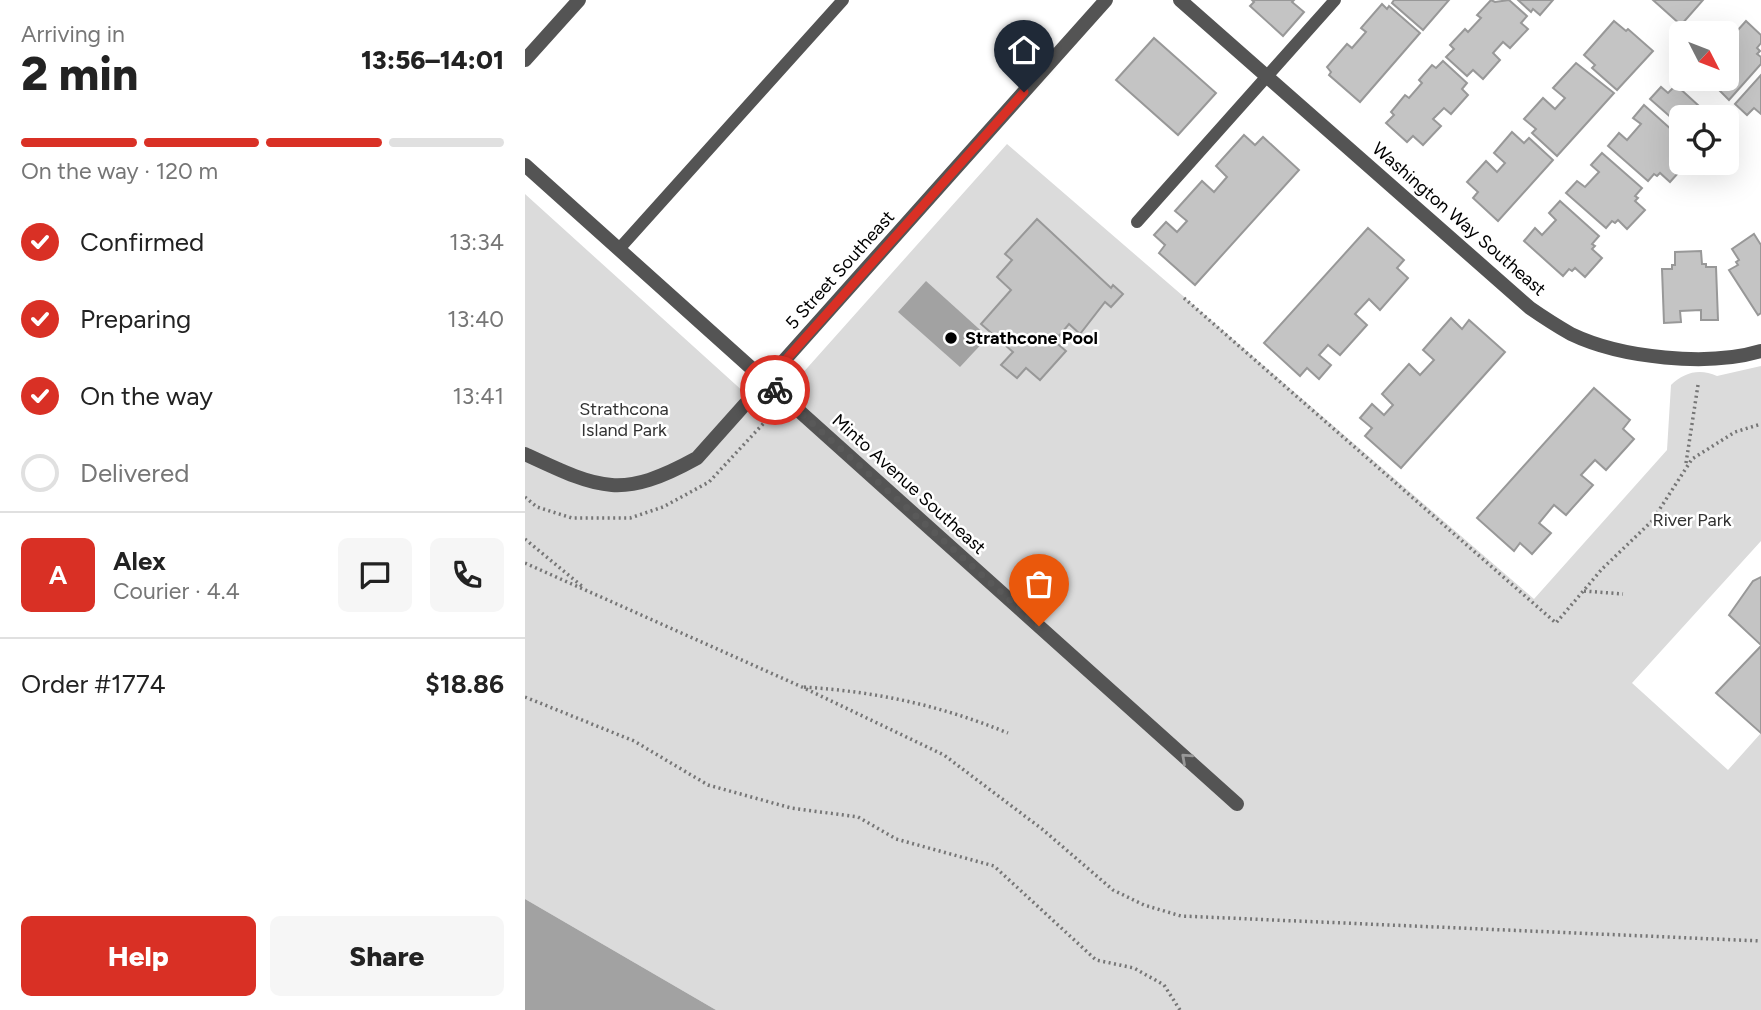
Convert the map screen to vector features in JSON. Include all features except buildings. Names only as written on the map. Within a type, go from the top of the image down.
[{"type":"street","points":[[525,60],[579,0]]},
{"type":"street","name":"5 Street Southeast","points":[[525,454],[571,475],[610,486],[639,485],[669,474],[697,458],[1106,0]]},
{"type":"street","name":"Washington Way Southeast","points":[[1180,0],[1530,308],[1573,334],[1655,357],[1723,359],[1761,351]]},
{"type":"street","name":"Minto Avenue Southeast","points":[[525,165],[1237,804]]},
{"type":"lane","points":[[619,249],[843,0]]},
{"type":"lane","points":[[1137,222],[1335,0]]},
{"type":"path","points":[[1184,298],[1556,623],[1608,563],[1652,520],[1699,453],[1735,432],[1761,424]]},
{"type":"path","points":[[1682,474],[1689,453],[1698,385]]},
{"type":"path","points":[[525,539],[588,591]]},
{"type":"path","points":[[526,564],[802,687],[944,755],[1042,829],[1113,890],[1144,905],[1181,916],[1761,941]]},
{"type":"path","points":[[1584,591],[1623,594]]},
{"type":"path","points":[[802,687],[859,691],[912,700],[967,716],[1008,733]]},
{"type":"path","points":[[525,697],[634,741],[708,785],[791,808],[858,817],[896,839],[994,866],[1096,960],[1134,968],[1164,985],[1180,1010]]},
{"type":"green space","points":[[1007,144],[1534,599],[1667,450],[1671,385],[1681,377],[1693,373],[1704,372],[1717,376],[1761,366],[1761,541],[1632,683],[1728,770],[1761,733],[1761,1010],[716,1010],[525,899],[525,194],[767,413]]},
{"type":"shaded area","points":[[926,281],[988,337],[960,367],[898,312]]},
{"type":"shaded area","points":[[525,899],[716,1010],[525,1010]]},
{"type":"way so far","points":[[775,390],[1039,626]]},
{"type":"place","name":"Strathcone Pool","points":[[951,338]]},
{"type":"route","points":[[775,390],[766,382],[1024,92]]},
{"type":"park label","name":"Strathcona Island Park","points":[[624,419]]},
{"type":"park label","name":"River Park","points":[[1692,520]]}]
